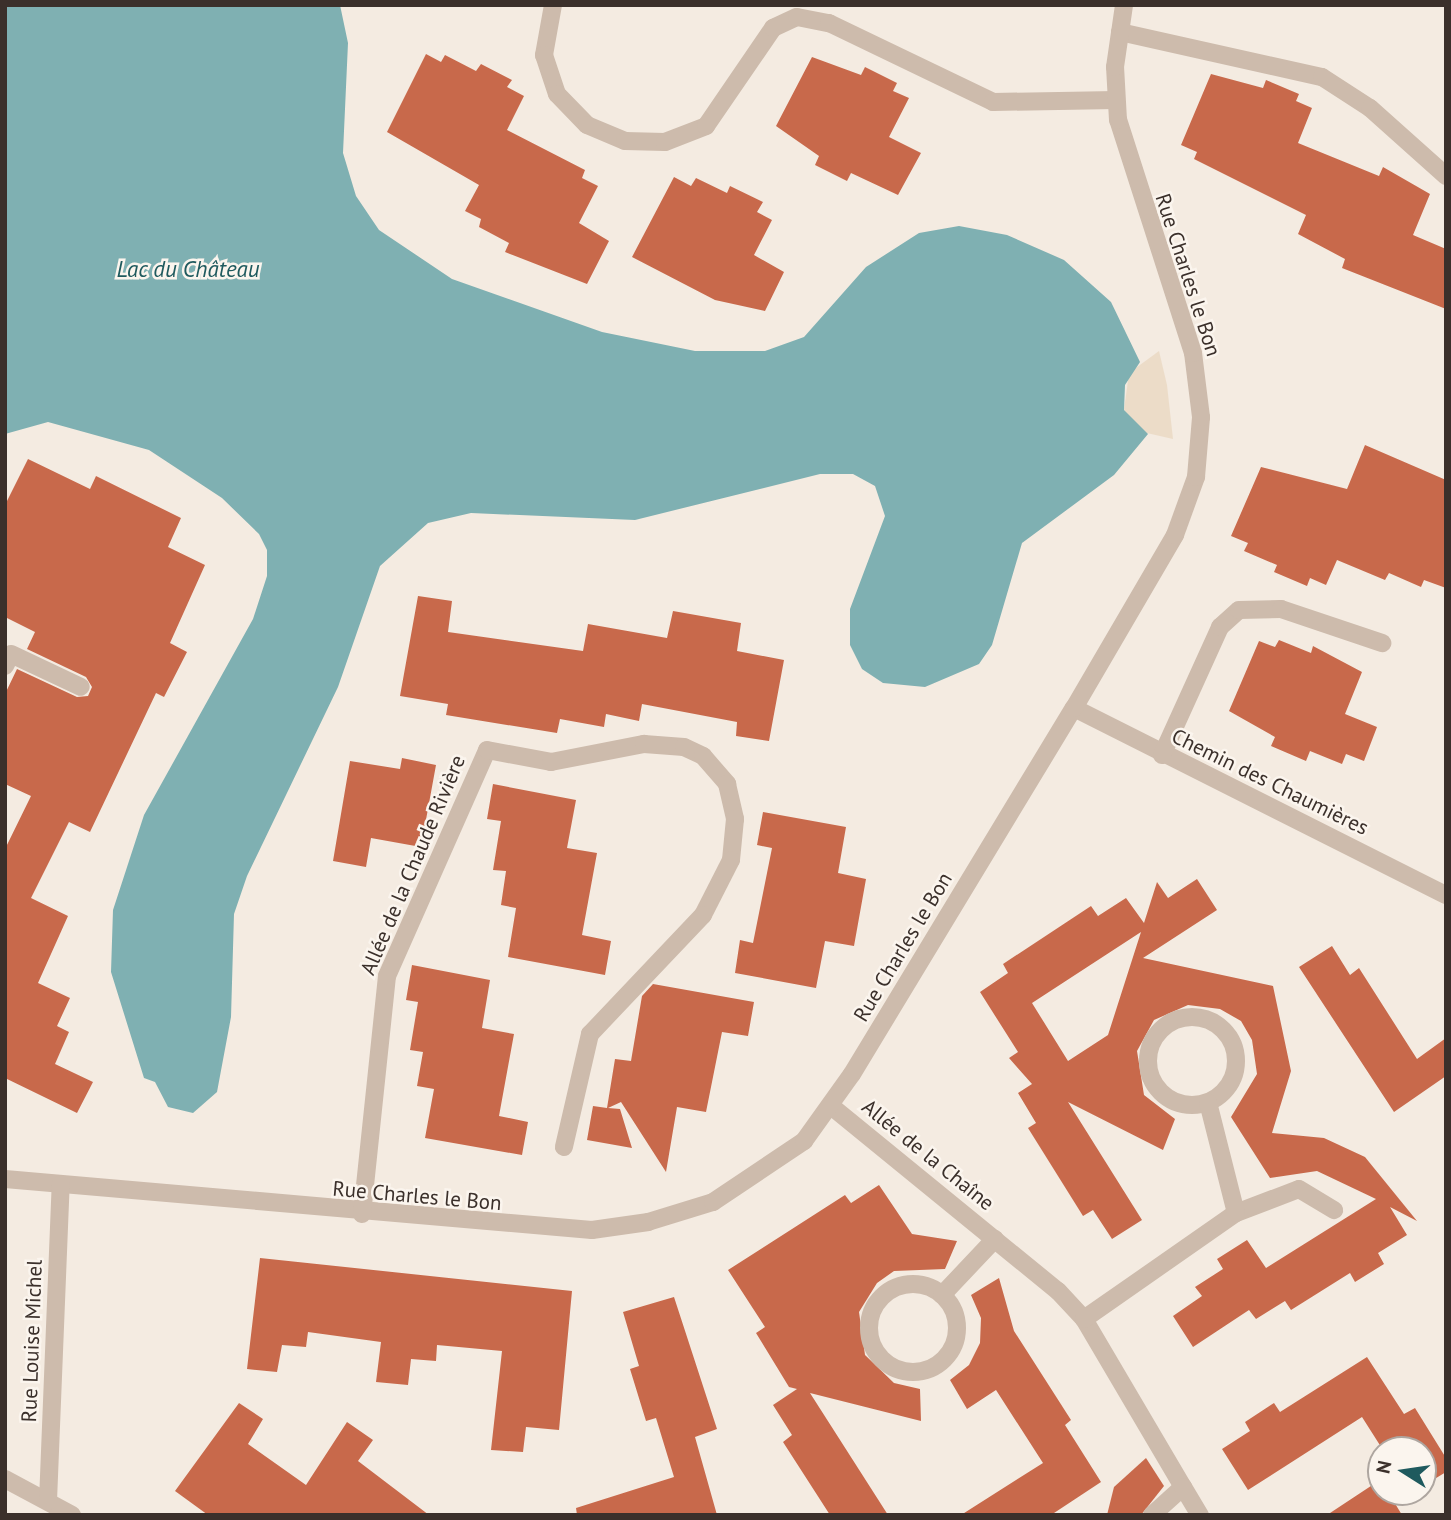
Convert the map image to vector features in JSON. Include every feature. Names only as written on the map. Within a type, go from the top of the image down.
[{"type":"street","points":[[553,5],[544,55],[557,94],[587,125],[632,143],[665,142],[706,126],[773,28],[797,17],[829,23],[993,102],[1116,100]]},
{"type":"street","name":"Rue Charles le Bon","points":[[5,1179],[559,1231],[648,1222],[713,1202],[758,1178],[804,1141],[831,1106],[1074,708],[1175,535],[1200,447],[1193,353],[1126,158],[1116,100],[1124,5]]},
{"type":"street","points":[[1120,32],[1322,76],[1370,108],[1446,176]]},
{"type":"street","points":[[1162,755],[1220,627],[1239,610],[1281,609],[1382,643]]},
{"type":"street","points":[[5,666],[11,654],[81,687]]},
{"type":"street","name":"Chemin des Chaumières","points":[[1074,708],[1162,755],[1446,895]]},
{"type":"street","name":"Allée de la Chaude Rivière","points":[[362,1214],[387,976],[487,750],[551,762],[644,744],[684,747],[703,756],[727,784],[735,820],[731,860],[704,915],[590,1034],[564,1147]]},
{"type":"street","points":[[1177,1020],[1216,1025],[1233,1046],[1229,1085],[1208,1102],[1181,1104],[1151,1077],[1150,1049],[1177,1020]]},
{"type":"street","points":[[1208,1102],[1236,1213]]},
{"type":"street","name":"Allée de la Chaîne","points":[[831,1106],[995,1240],[1084,1319],[1200,1515]]},
{"type":"street","name":"Rue Louise Michel","points":[[48,1501],[61,1184]]},
{"type":"street","points":[[1084,1319],[1236,1213],[1299,1189],[1334,1210]]},
{"type":"street","name":"Allée de la Chaîne","points":[[942,1295],[995,1240]]},
{"type":"street","points":[[903,1286],[942,1295],[957,1318],[947,1357],[924,1371],[885,1362],[871,1339],[880,1300],[903,1286]]},
{"type":"street","points":[[5,1479],[72,1515]]},
{"type":"street","points":[[1152,1515],[1183,1487]]},
{"type":"shaded area","points":[[1159,351],[1167,385],[1173,439],[1138,431],[1124,410],[1129,373]]},
{"type":"water","name":"Lac du Château","points":[[5,5],[340,5],[348,43],[343,153],[356,196],[379,230],[452,279],[602,332],[695,351],[765,351],[804,337],[866,267],[919,233],[959,226],[1007,235],[1064,260],[1111,302],[1140,362],[1125,385],[1124,410],[1148,434],[1114,475],[1022,543],[992,645],[979,664],[925,687],[883,683],[862,669],[850,645],[850,609],[885,516],[875,486],[853,474],[820,474],[635,520],[471,513],[428,523],[380,566],[338,687],[247,876],[234,914],[231,1017],[217,1092],[193,1113],[168,1107],[155,1082],[144,1078],[111,972],[113,910],[144,815],[253,619],[267,576],[267,550],[259,534],[222,498],[149,450],[48,422],[5,434]]},
{"type":"building","points":[[426,54],[441,62],[445,55],[476,71],[481,64],[512,80],[507,87],[524,96],[507,130],[585,170],[582,178],[598,186],[579,223],[609,241],[587,284],[505,252],[509,243],[479,227],[481,219],[465,211],[479,185],[387,132]]},
{"type":"building","points":[[812,57],[861,75],[865,67],[897,83],[893,91],[909,98],[889,137],[921,153],[898,195],[851,173],[847,181],[815,165],[819,156],[776,126]]},
{"type":"building","points":[[1211,74],[1263,88],[1266,80],[1299,94],[1296,101],[1312,108],[1298,143],[1379,176],[1383,167],[1430,194],[1413,235],[1446,249],[1446,309],[1342,268],[1345,259],[1298,234],[1306,215],[1194,159],[1197,152],[1181,145]]},
{"type":"building","points":[[674,177],[691,186],[696,178],[727,193],[730,186],[763,202],[757,212],[772,220],[754,255],[784,272],[765,311],[715,300],[632,257]]},
{"type":"building","points":[[1365,445],[1446,480],[1446,588],[1424,580],[1421,587],[1389,573],[1385,580],[1337,560],[1326,585],[1310,578],[1307,586],[1274,572],[1277,565],[1244,551],[1248,543],[1231,536],[1261,467],[1347,489]]},
{"type":"building","points":[[28,459],[90,489],[96,476],[181,518],[168,547],[205,565],[170,643],[187,652],[164,697],[156,693],[90,832],[69,822],[31,898],[68,916],[38,983],[70,998],[57,1026],[69,1032],[55,1064],[93,1082],[77,1113],[5,1078],[5,849],[31,796],[5,784],[5,694],[17,669],[77,697],[88,696],[92,687],[86,677],[27,649],[35,632],[5,617],[5,505]]},
{"type":"building","points":[[418,596],[452,601],[448,632],[583,651],[588,624],[667,638],[673,611],[741,623],[737,651],[784,660],[769,741],[736,736],[737,722],[642,704],[639,721],[606,714],[604,727],[560,719],[557,733],[446,715],[448,704],[400,696]]},
{"type":"building","points":[[1279,640],[1311,653],[1313,646],[1362,672],[1345,714],[1377,727],[1364,761],[1346,754],[1342,764],[1310,751],[1306,761],[1271,746],[1275,737],[1229,711],[1259,641],[1275,647]]},
{"type":"building","points":[[402,758],[436,765],[421,847],[371,838],[366,867],[333,861],[350,761],[400,769]]},
{"type":"building","points":[[493,784],[576,800],[567,848],[597,853],[582,935],[611,941],[605,975],[508,957],[516,908],[501,905],[506,871],[493,870],[501,821],[487,819]]},
{"type":"building","points":[[763,812],[846,827],[838,873],[866,879],[854,946],[825,941],[816,988],[735,973],[740,940],[753,943],[772,848],[757,845]]},
{"type":"building","points":[[1197,879],[1217,910],[1143,958],[1273,986],[1291,1071],[1272,1133],[1324,1138],[1365,1157],[1417,1221],[1390,1207],[1407,1235],[1378,1253],[1384,1264],[1355,1282],[1350,1273],[1291,1310],[1285,1301],[1256,1319],[1249,1310],[1193,1347],[1173,1316],[1202,1296],[1195,1287],[1223,1269],[1217,1259],[1247,1240],[1266,1268],[1376,1199],[1317,1171],[1270,1178],[1231,1117],[1257,1074],[1252,1040],[1241,1021],[1220,1009],[1188,1005],[1154,1020],[1137,1051],[1144,1095],[1175,1119],[1163,1150],[1068,1102],[1142,1220],[1112,1239],[1093,1210],[1083,1216],[1028,1128],[1036,1123],[1018,1093],[1032,1084],[1009,1058],[1018,1052],[980,992],[1008,973],[1003,964],[1091,906],[1098,916],[1126,898],[1144,923],[1157,882],[1168,898]],"holes":[[[1141,932],[1108,1035],[1068,1061],[1032,1003]]]},
{"type":"building","points":[[1332,946],[1350,975],[1359,968],[1417,1059],[1446,1038],[1446,1076],[1394,1112],[1299,967]]},
{"type":"building","points":[[412,965],[490,980],[482,1028],[514,1034],[499,1116],[528,1122],[522,1155],[425,1138],[434,1089],[417,1086],[423,1052],[410,1050],[418,1002],[406,1000]]},
{"type":"building","points":[[653,984],[754,1002],[748,1036],[722,1032],[706,1112],[677,1107],[666,1172],[621,1102],[608,1108],[620,1109],[632,1148],[587,1140],[593,1106],[607,1108],[615,1059],[631,1061],[642,996]]},
{"type":"building","points":[[879,1185],[912,1234],[957,1241],[945,1269],[894,1271],[877,1283],[859,1312],[865,1355],[894,1383],[920,1389],[921,1421],[810,1393],[888,1515],[830,1515],[783,1442],[792,1435],[773,1405],[797,1389],[789,1387],[756,1333],[765,1327],[728,1270],[845,1195],[851,1203]]},
{"type":"building","points":[[260,1258],[572,1291],[559,1430],[526,1427],[523,1452],[491,1450],[502,1351],[437,1345],[436,1361],[411,1359],[408,1385],[376,1382],[381,1342],[308,1332],[306,1347],[282,1345],[277,1372],[247,1369]]},
{"type":"building","points":[[999,1278],[1014,1331],[1071,1420],[1065,1425],[1101,1482],[1051,1515],[961,1515],[1043,1463],[996,1390],[967,1409],[950,1380],[969,1365],[980,1343],[981,1318],[971,1295]]},
{"type":"building","points":[[674,1297],[717,1429],[695,1437],[717,1515],[577,1515],[576,1508],[674,1477],[656,1418],[646,1421],[630,1369],[639,1366],[623,1312]]},
{"type":"building","points":[[1367,1357],[1404,1414],[1415,1408],[1432,1436],[1374,1436],[1362,1417],[1248,1490],[1222,1449],[1250,1431],[1245,1422],[1274,1403],[1280,1412]]},
{"type":"building","points":[[239,1403],[263,1419],[248,1444],[306,1485],[347,1422],[373,1440],[358,1461],[429,1515],[208,1515],[175,1491]]},
{"type":"building","points":[[1437,1443],[1446,1458],[1446,1472],[1437,1477]]},
{"type":"building","points":[[1146,1458],[1164,1486],[1141,1515],[1107,1515],[1114,1487]]},
{"type":"building","points":[[1367,1489],[1367,1506],[1397,1506],[1402,1515],[1327,1515]]}]
